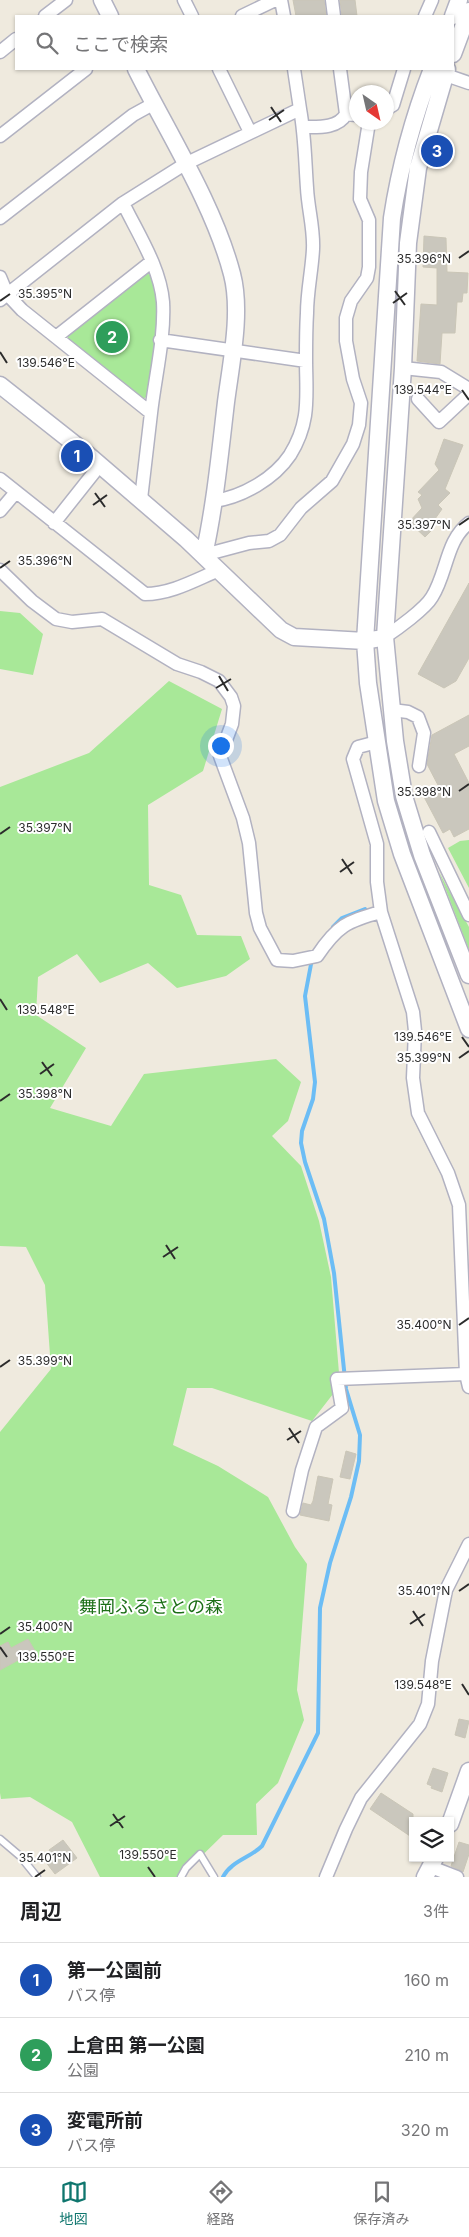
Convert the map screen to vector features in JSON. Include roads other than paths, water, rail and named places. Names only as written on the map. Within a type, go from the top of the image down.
[{"type":"street","points":[[46,15],[66,0]]},
{"type":"street","points":[[102,0],[110,15]]},
{"type":"street","points":[[184,0],[192,15]]},
{"type":"street","points":[[244,15],[275,0]]},
{"type":"street","points":[[281,0],[284,15]]},
{"type":"street","points":[[332,0],[334,15]]},
{"type":"street","points":[[425,15],[432,0]]},
{"type":"street","points":[[453,15],[459,0]]},
{"type":"street","points":[[454,51],[469,11]]},
{"type":"street","points":[[0,52],[15,40]]},
{"type":"street","points":[[0,136],[85,70]]},
{"type":"street","points":[[137,70],[213,220],[233,276],[235,304],[233,349],[214,502],[204,555]]},
{"type":"street","points":[[219,70],[250,132]]},
{"type":"street","points":[[214,502],[236,496],[260,484],[289,456],[306,414],[308,394],[306,361],[307,301],[313,229],[306,186],[304,127],[294,70]]},
{"type":"street","points":[[340,70],[349,106]]},
{"type":"street","points":[[394,101],[404,70]]},
{"type":"street","points":[[437,70],[469,83]]},
{"type":"street","points":[[437,70],[418,168],[408,243],[385,637],[395,741],[404,796],[422,855],[469,975]]},
{"type":"street","points":[[437,70],[415,114],[399,174],[392,218],[365,641],[386,801],[402,854],[469,1030]]},
{"type":"street","points":[[0,218],[133,115],[154,104]]},
{"type":"street","points":[[4,297],[123,203],[185,164],[300,109]]},
{"type":"street","points":[[304,127],[328,126],[338,123],[349,115]]},
{"type":"street","points":[[204,555],[249,543],[269,541],[280,535],[301,508],[332,481],[353,444],[359,425],[361,403],[353,379],[348,351],[346,318],[351,301],[367,278],[369,267],[369,220],[360,199],[361,172],[368,130]]},
{"type":"street","points":[[123,203],[152,262],[163,301],[141,499]]},
{"type":"street","points":[[56,337],[152,262]]},
{"type":"street","points":[[0,277],[4,297],[151,412]]},
{"type":"street","points":[[160,340],[306,361]]},
{"type":"street","points":[[402,368],[440,372],[468,389],[468,395],[439,422],[418,399]]},
{"type":"street","points":[[0,385],[141,499],[204,555],[281,630],[294,637],[365,641],[385,637],[399,628],[432,598],[458,531],[469,523]]},
{"type":"street","points":[[54,523],[100,465]]},
{"type":"street","points":[[0,479],[145,594],[158,594],[219,570]]},
{"type":"street","points":[[0,512],[16,492]]},
{"type":"street","points":[[0,570],[32,601],[56,620],[72,622],[102,619],[177,664],[201,672],[219,681],[231,697],[234,706],[232,724],[220,756],[249,843],[256,912],[260,928],[277,960],[303,959],[317,956],[329,938],[347,922],[381,912]]},
{"type":"street","points":[[392,710],[408,712],[418,717],[424,732],[419,766]]},
{"type":"street","points":[[377,742],[358,747],[353,759],[377,844],[376,882],[381,912],[413,1012],[415,1031],[413,1078],[418,1113],[448,1173],[459,1205],[465,1282],[466,1374],[469,1387]]},
{"type":"street","points":[[428,832],[469,915]]},
{"type":"street","points":[[293,1511],[302,1470],[316,1427],[342,1408],[337,1379],[466,1374]]},
{"type":"street","points":[[326,1877],[346,1829],[362,1798],[420,1724],[428,1704],[432,1661],[446,1590],[469,1544]]},
{"type":"street","points":[[452,1817],[469,1770]]},
{"type":"street","points":[[430,1867],[457,1877]]},
{"type":"lane","points":[[0,1839],[20,1856],[37,1877]]},
{"type":"lane","points":[[181,1877],[186,1868],[200,1854],[213,1876]]},
{"type":"waterway","points":[[333,927],[342,918],[365,909]]},
{"type":"waterway","points":[[223,1877],[236,1863],[262,1846],[318,1733],[320,1608],[330,1563],[351,1497],[359,1461],[360,1435],[346,1389],[334,1273],[324,1219],[305,1162],[301,1143],[302,1131],[313,1099],[315,1082],[305,996],[312,959]]},
{"type":"place","name":"変電所前","points":[[437,151]]},
{"type":"place","name":"上倉田 第一公園","points":[[112,337]]},
{"type":"place","name":"第一公園前","points":[[77,456]]},
{"type":"park label","name":"舞岡ふるさとの森","points":[[151,1607]]}]
